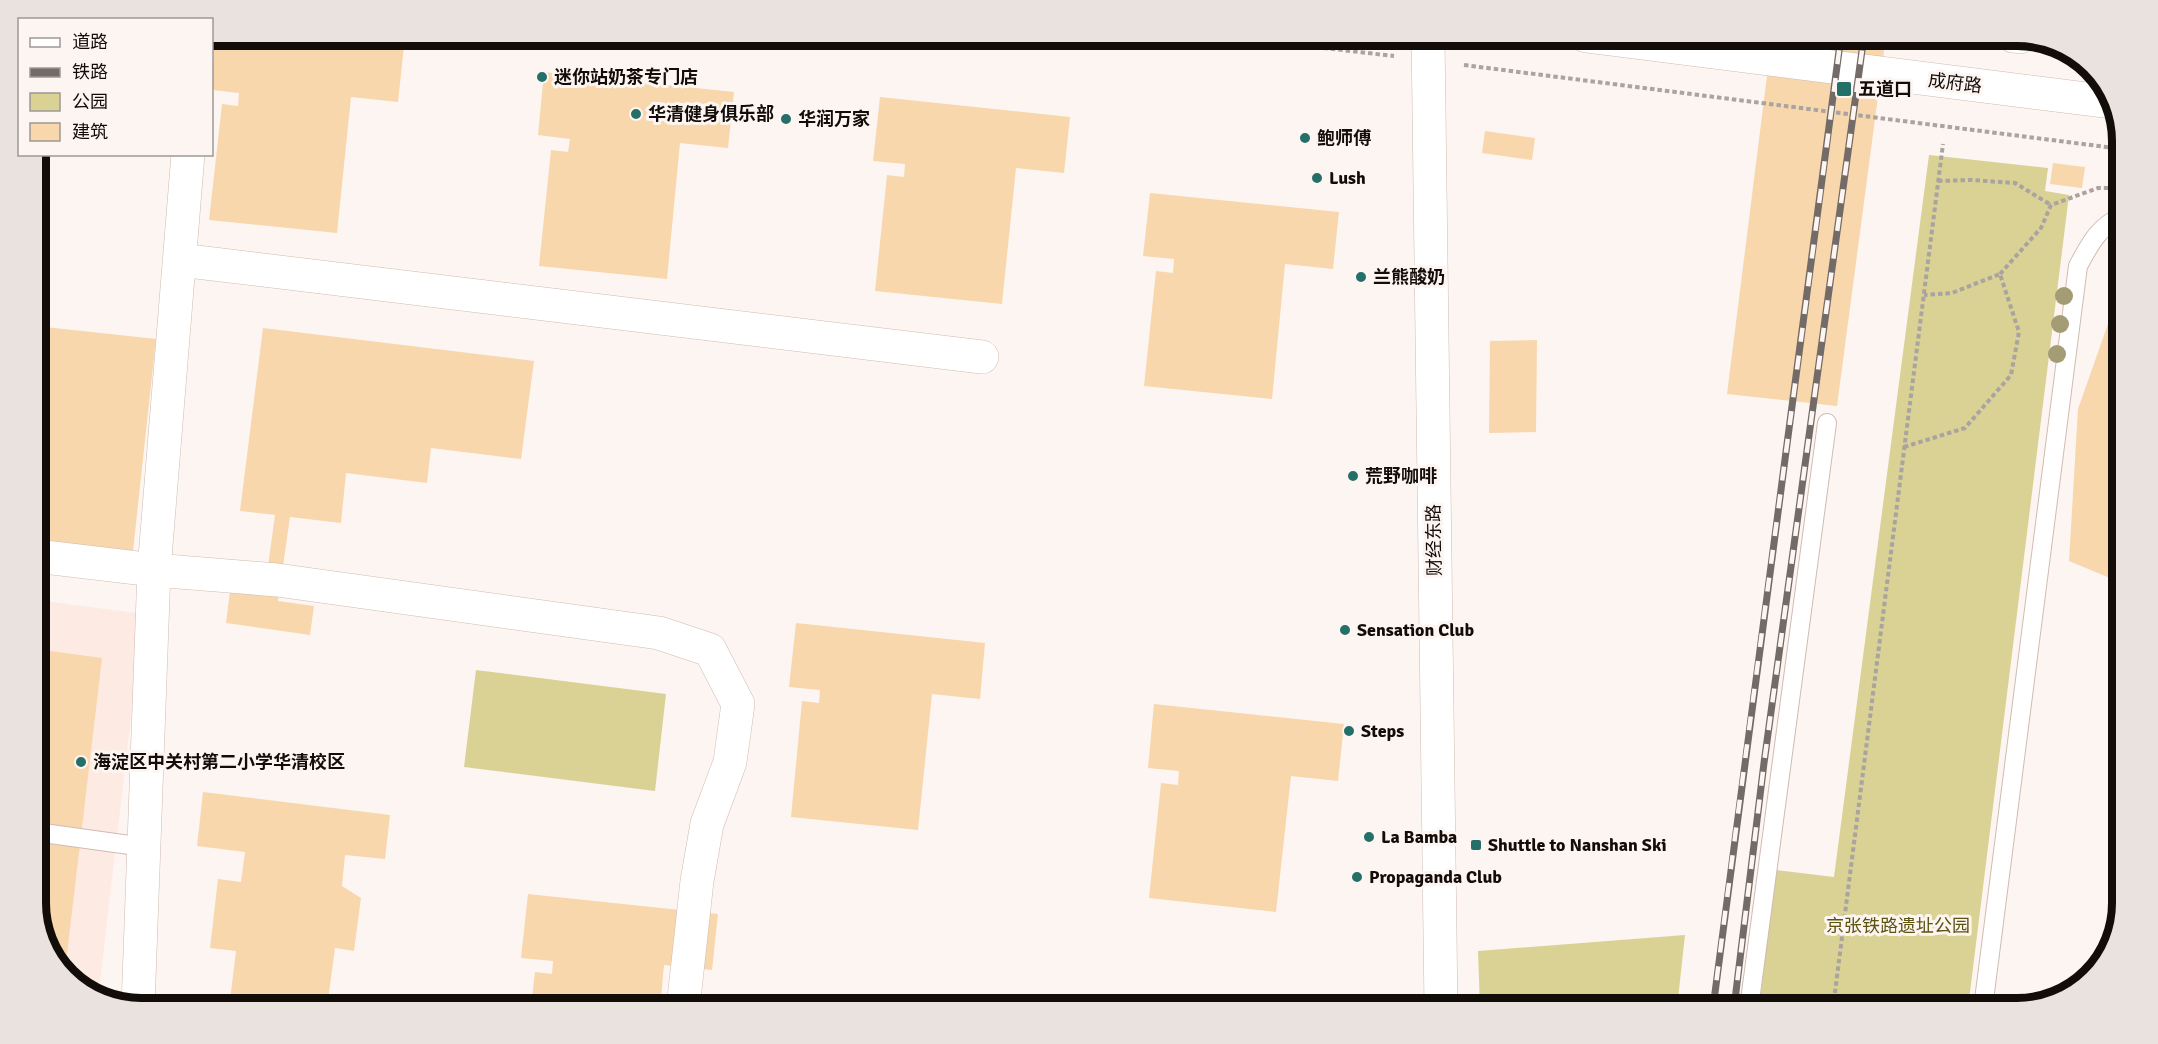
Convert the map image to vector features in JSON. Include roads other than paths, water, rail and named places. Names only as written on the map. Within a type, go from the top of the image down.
[{"type":"street","name":"成府路","points":[[1674,47],[2102,101]]},
{"type":"street","name":"财经东路","points":[[1428,48],[1441,998]]},
{"type":"street","points":[[138,998],[154,570],[188,156]]},
{"type":"street","points":[[180,260],[982,357]]},
{"type":"street","points":[[47,556],[154,570],[277,580],[659,633],[710,650],[738,704],[730,762],[707,824],[684,998]]},
{"type":"lane","points":[[1984,998],[2078,266],[2092,238],[2111,222]]},
{"type":"lane","points":[[1750,998],[1827,423]]},
{"type":"lane","points":[[47,834],[144,847]]},
{"type":"railway","points":[[1714,998],[1840,47]]},
{"type":"railway","points":[[1735,998],[1764,763],[1862,47]]},
{"type":"place","name":"迷你站奶茶专门店","points":[[542,77]]},
{"type":"place","name":"五道口","points":[[1844,89]]},
{"type":"place","name":"华清健身俱乐部","points":[[636,114]]},
{"type":"place","name":"华润万家","points":[[786,119]]},
{"type":"place","name":"鲍师傅","points":[[1305,138]]},
{"type":"place","name":"Lush","points":[[1317,178]]},
{"type":"place","name":"兰熊酸奶","points":[[1361,277]]},
{"type":"place","name":"荒野咖啡","points":[[1353,476]]},
{"type":"place","name":"Sensation Club","points":[[1345,630]]},
{"type":"place","name":"Steps","points":[[1349,731]]},
{"type":"place","name":"海淀区中关村第二小学华清校区","points":[[81,762]]},
{"type":"place","name":"La Bamba","points":[[1369,837]]},
{"type":"place","name":"Shuttle to Nanshan Ski","points":[[1476,845]]},
{"type":"place","name":"Propaganda Club","points":[[1357,877]]},
{"type":"park label","name":"京张铁路遗址公园","points":[[1898,926]]}]
